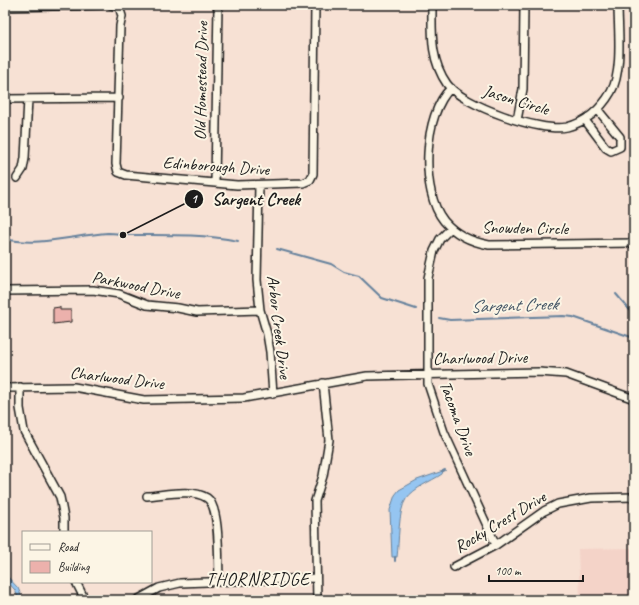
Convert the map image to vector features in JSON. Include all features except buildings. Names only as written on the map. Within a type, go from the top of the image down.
[{"type":"street","points":[[5,7],[101,5]]},
{"type":"street","name":"Edinborough Drive","points":[[111,5],[120,7],[122,16],[120,26],[116,164],[118,172],[126,175],[258,185],[303,183],[310,180],[313,174],[315,5]]},
{"type":"street","name":"Old Homestead Drive","points":[[215,182],[218,5]]},
{"type":"street","name":"Jason Circle","points":[[432,5],[433,56],[440,73],[452,88],[472,103],[517,120],[552,127],[566,127],[585,120],[598,110],[611,92],[615,82],[618,54],[618,5]]},
{"type":"street","points":[[517,120],[523,88],[524,5]]},
{"type":"street","name":"Snowden Circle","points":[[452,88],[446,94],[433,123],[429,153],[430,191],[444,220],[451,228],[474,242],[489,245],[634,243]]},
{"type":"street","points":[[5,99],[119,98]]},
{"type":"street","points":[[17,178],[23,168],[24,163],[28,99]]},
{"type":"street","points":[[585,120],[606,148],[611,151],[620,147],[620,137],[598,110]]},
{"type":"street","name":"Arbor Creek Drive","points":[[258,185],[257,280],[260,310],[267,334],[270,352],[272,394],[323,383]]},
{"type":"street","name":"Tacoma Drive","points":[[451,228],[440,239],[434,251],[429,271],[428,384],[444,432],[496,545]]},
{"type":"street","name":"Parkwood Drive","points":[[5,291],[93,290],[119,294],[135,302],[147,305],[178,308],[197,312],[260,310]]},
{"type":"street","name":"Charlwood Drive","points":[[323,383],[368,376],[553,372],[566,374],[634,399]]},
{"type":"street","points":[[317,600],[315,501],[323,476],[329,440],[323,383]]},
{"type":"street","points":[[20,387],[20,408],[24,431],[60,497],[64,518],[64,531]]},
{"type":"street","name":"Charlwood Drive","points":[[5,388],[74,387],[144,400],[244,398],[272,394]]},
{"type":"street","points":[[146,496],[193,494],[206,497],[212,502],[216,515],[219,582]]},
{"type":"street","name":"Rocky Crest Drive","points":[[454,567],[496,545],[544,511],[558,504],[591,498],[634,497]]},
{"type":"street","points":[[137,600],[159,588],[172,584],[316,578]]},
{"type":"street","points":[[76,583],[85,600]]},
{"type":"shaded area","points":[[634,548],[634,600],[580,600],[578,549]]},
{"type":"water","points":[[443,471],[442,474],[418,488],[406,499],[403,504],[400,519],[397,557],[392,557],[390,510],[395,495],[399,490],[417,480]]},
{"type":"water","points":[[5,574],[18,588],[23,600],[19,600],[15,590],[5,579]]},
{"type":"waterway","name":"Sargent Creek","points":[[5,239],[31,242],[108,233],[129,235],[198,236],[238,241]]},
{"type":"waterway","name":"Sargent Creek","points":[[277,249],[331,264],[344,272],[359,276],[382,298],[416,309]]},
{"type":"waterway","points":[[616,294],[634,315]]},
{"type":"waterway","name":"Sargent Creek","points":[[439,318],[450,320],[563,316],[573,317],[634,338]]},
{"type":"place","name":"Sargent Creek","points":[[123,235]]},
{"type":"district","name":"THORNRIDGE","points":[[258,579]]}]
